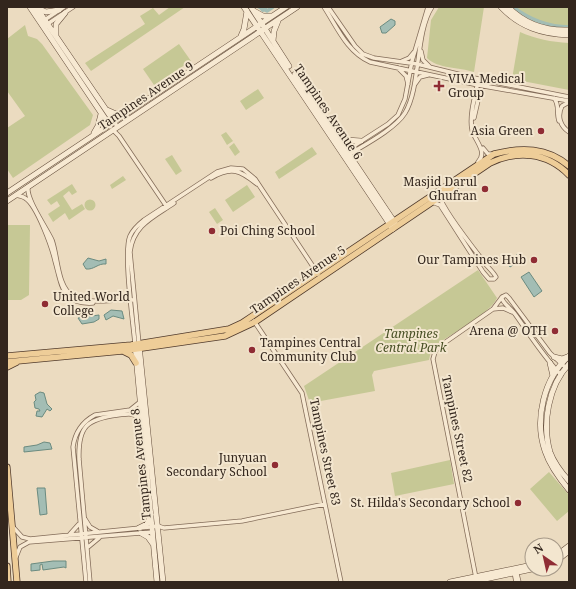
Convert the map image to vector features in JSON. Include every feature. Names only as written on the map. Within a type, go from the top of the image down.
[{"type":"main road","name":"Tampines Avenue 5","points":[[7,362],[122,351],[137,346],[222,331],[236,326],[251,317],[494,154],[518,149],[536,150],[554,156],[569,166]]},
{"type":"main road","name":"Tampines Avenue 5","points":[[7,354],[15,355],[137,346],[225,336],[255,322],[490,163],[512,155],[527,154],[540,156],[557,164],[569,175]]},
{"type":"main road","points":[[434,194],[440,197]]},
{"type":"main road","points":[[122,351],[131,355],[136,363]]},
{"type":"main road","points":[[7,367],[21,360]]},
{"type":"main road","points":[[7,467],[17,582]]},
{"type":"main road","points":[[7,566],[8,582]]},
{"type":"street","points":[[30,7],[56,37],[103,111],[109,125],[120,136],[167,207]]},
{"type":"street","points":[[36,7],[44,23],[103,111],[118,127],[120,136]]},
{"type":"street","points":[[36,7],[46,12],[73,7]]},
{"type":"street","name":"Tampines Avenue 9","points":[[7,193],[126,112],[286,7]]},
{"type":"street","name":"Tampines Avenue 9","points":[[7,202],[297,7]]},
{"type":"street","points":[[324,7],[344,40],[355,53],[370,62],[569,102]]},
{"type":"street","points":[[328,7],[360,51],[374,58],[417,64],[481,80],[569,97]]},
{"type":"street","points":[[347,154],[399,120],[405,113],[410,88],[412,64],[428,7]]},
{"type":"street","points":[[347,154],[361,141],[398,115],[416,71],[420,48],[432,7]]},
{"type":"street","points":[[501,7],[525,26],[541,32],[569,35]]},
{"type":"street","points":[[508,7],[520,17],[541,28],[569,30]]},
{"type":"street","points":[[240,37],[244,29],[249,9],[263,16],[272,16]]},
{"type":"street","name":"Tampines Avenue 6","points":[[249,9],[273,41],[337,136],[347,154]]},
{"type":"street","points":[[44,23],[63,10]]},
{"type":"street","points":[[56,37],[56,24],[63,10]]},
{"type":"street","points":[[273,41],[274,31],[278,20]]},
{"type":"street","name":"Tampines Avenue 6","points":[[264,30],[395,228]]},
{"type":"street","points":[[420,48],[423,60],[431,68]]},
{"type":"street","points":[[394,62],[405,60],[412,56],[416,49]]},
{"type":"street","points":[[395,67],[406,76],[410,88]]},
{"type":"street","points":[[410,88],[420,77],[432,74]]},
{"type":"street","points":[[472,168],[482,156],[473,134],[471,124],[481,80]]},
{"type":"street","points":[[480,85],[474,128],[486,153],[494,154]]},
{"type":"street","points":[[554,98],[558,103],[558,120],[569,132]]},
{"type":"street","points":[[560,122],[560,110],[562,106],[569,102]]},
{"type":"street","points":[[103,111],[116,114],[126,112]]},
{"type":"street","points":[[92,136],[98,126],[103,111]]},
{"type":"street","points":[[337,136],[346,140],[361,141]]},
{"type":"street","points":[[137,346],[130,252],[132,241],[139,228],[167,207],[224,172],[242,172],[258,185],[320,278]]},
{"type":"street","points":[[28,187],[30,199],[47,228],[64,287],[73,296],[80,299],[133,300]]},
{"type":"street","points":[[16,195],[27,200],[38,218],[50,243],[59,282],[64,292],[71,298],[80,302],[92,303],[103,300]]},
{"type":"street","points":[[432,202],[440,205],[483,272],[489,279],[494,280],[496,277],[446,209],[440,197]]},
{"type":"street","points":[[561,375],[550,363],[515,313],[502,301],[502,297],[506,295],[509,298],[554,357],[561,364],[567,366],[561,375],[549,403],[547,436],[550,452],[556,464],[569,481]]},
{"type":"street","name":"Tampines Street 82","points":[[476,579],[433,359],[440,346],[493,309],[502,297]]},
{"type":"street","points":[[493,309],[503,308],[515,313]]},
{"type":"street","name":"Tampines Street 83","points":[[251,317],[302,393],[341,582]]},
{"type":"street","name":"Tampines Avenue 8","points":[[137,346],[136,363],[151,515],[155,529],[154,546],[157,582]]},
{"type":"street","name":"Tampines Avenue 8","points":[[137,346],[155,529],[163,582]]},
{"type":"street","points":[[554,357],[562,359],[568,356]]},
{"type":"street","points":[[568,356],[552,379],[545,395],[541,413],[542,442],[553,469],[569,490]]},
{"type":"street","points":[[550,363],[553,370],[552,379]]},
{"type":"street","points":[[90,582],[79,458],[78,443],[80,435],[88,424],[97,418],[123,413],[134,408],[140,401]]},
{"type":"street","points":[[86,582],[73,447],[75,437],[80,428],[95,415],[131,413],[137,415],[142,420]]},
{"type":"street","points":[[15,560],[19,549],[25,543],[102,537],[155,529],[242,521],[325,504]]},
{"type":"street","points":[[140,531],[147,524],[151,515]]},
{"type":"street","points":[[84,516],[90,527],[99,532]]},
{"type":"street","points":[[69,534],[76,529],[80,522]]},
{"type":"street","points":[[12,527],[22,537],[30,539],[81,533],[140,531],[150,539],[154,546]]},
{"type":"street","points":[[87,548],[94,540],[102,537]]},
{"type":"street","points":[[71,539],[82,548]]},
{"type":"street","points":[[515,571],[524,568]]},
{"type":"street","points":[[450,582],[476,579],[524,570]]},
{"type":"street","points":[[515,571],[518,582]]},
{"type":"street","points":[[471,582],[476,579]]},
{"type":"green space","points":[[170,7],[185,7],[91,71],[85,63],[145,24],[140,16],[153,8],[159,15]]},
{"type":"green space","points":[[439,7],[484,7],[474,72],[443,66],[432,62],[427,58],[431,20]]},
{"type":"green space","points":[[514,7],[569,7],[569,26],[540,22],[526,16]]},
{"type":"green space","points":[[25,25],[28,36],[37,39],[42,44],[93,115],[90,125],[13,178],[7,169],[7,128],[25,116],[7,91],[7,39]]},
{"type":"green space","points":[[520,32],[544,40],[569,43],[569,90],[512,79]]},
{"type":"green space","points":[[179,44],[191,61],[154,85],[143,69]]},
{"type":"green space","points":[[258,89],[264,98],[246,110],[240,101]]},
{"type":"green space","points":[[226,132],[233,141],[227,145],[221,135]]},
{"type":"green space","points":[[234,143],[240,152],[235,156],[229,147]]},
{"type":"green space","points":[[312,147],[317,154],[279,179],[275,172]]},
{"type":"green space","points":[[172,155],[182,171],[176,175],[165,159]]},
{"type":"green space","points":[[123,176],[126,180],[112,189],[110,185]]},
{"type":"green space","points":[[72,184],[77,192],[72,195],[69,191],[63,196],[72,210],[82,204],[85,209],[69,220],[65,213],[53,222],[48,214],[60,206],[57,201],[51,205],[47,200]]},
{"type":"green space","points":[[247,185],[255,197],[233,212],[225,200]]},
{"type":"green space","points":[[88,200],[92,200],[94,201],[94,209],[88,210],[85,207],[85,203]]},
{"type":"green space","points":[[215,208],[223,220],[217,224],[209,212]]},
{"type":"green space","points":[[7,225],[30,225],[29,295],[21,300],[7,300]]},
{"type":"green space","name":"Tampines Central Park","points":[[478,270],[497,298],[486,311],[436,345],[431,351],[429,360],[374,371],[372,375],[375,391],[310,403],[304,386]]},
{"type":"green space","points":[[450,460],[454,484],[395,496],[391,473]]},
{"type":"green space","points":[[549,472],[569,495],[569,511],[557,521],[530,489]]},
{"type":"water","points":[[391,19],[395,21],[395,25],[386,33],[382,33],[380,27]]},
{"type":"water","points":[[518,254],[525,257],[510,267],[507,262]]},
{"type":"water","points":[[88,258],[99,261],[106,259],[106,264],[101,264],[86,269],[83,264]]},
{"type":"water","points":[[529,272],[542,291],[534,297],[521,277]]},
{"type":"water","points":[[111,310],[122,311],[124,319],[113,316],[106,320],[104,315]]},
{"type":"water","points":[[99,315],[99,319],[94,322],[82,324],[78,318]]},
{"type":"water","points":[[40,392],[44,393],[47,404],[52,409],[50,411],[47,409],[42,417],[36,416],[37,411],[40,411],[39,409],[35,408],[34,402],[36,400],[35,395]]},
{"type":"water","points":[[44,442],[50,443],[52,449],[24,452],[24,447],[37,445]]},
{"type":"water","points":[[37,488],[45,488],[47,514],[40,515]]},
{"type":"water","points":[[66,561],[66,568],[43,570],[42,564],[40,565],[40,570],[31,571],[31,564]]},
{"type":"waterway","points":[[259,7],[267,11],[273,7]]},
{"type":"waterway","points":[[513,7],[526,16],[539,22],[553,26],[569,27]]},
{"type":"place","name":"VIVA Medical Group","points":[[439,86]]},
{"type":"place","name":"Asia Green","points":[[541,131]]},
{"type":"place","name":"Masjid Darul Ghufran","points":[[485,189]]},
{"type":"place","name":"Poi Ching School","points":[[212,231]]},
{"type":"place","name":"Our Tampines Hub","points":[[534,260]]},
{"type":"place","name":"United World College","points":[[45,304]]},
{"type":"place","name":"Arena @ OTH","points":[[555,331]]},
{"type":"place","name":"Tampines Central Community Club","points":[[252,350]]},
{"type":"place","name":"Junyuan Secondary School","points":[[275,465]]},
{"type":"place","name":"St. Hilda's Secondary School","points":[[518,503]]}]
